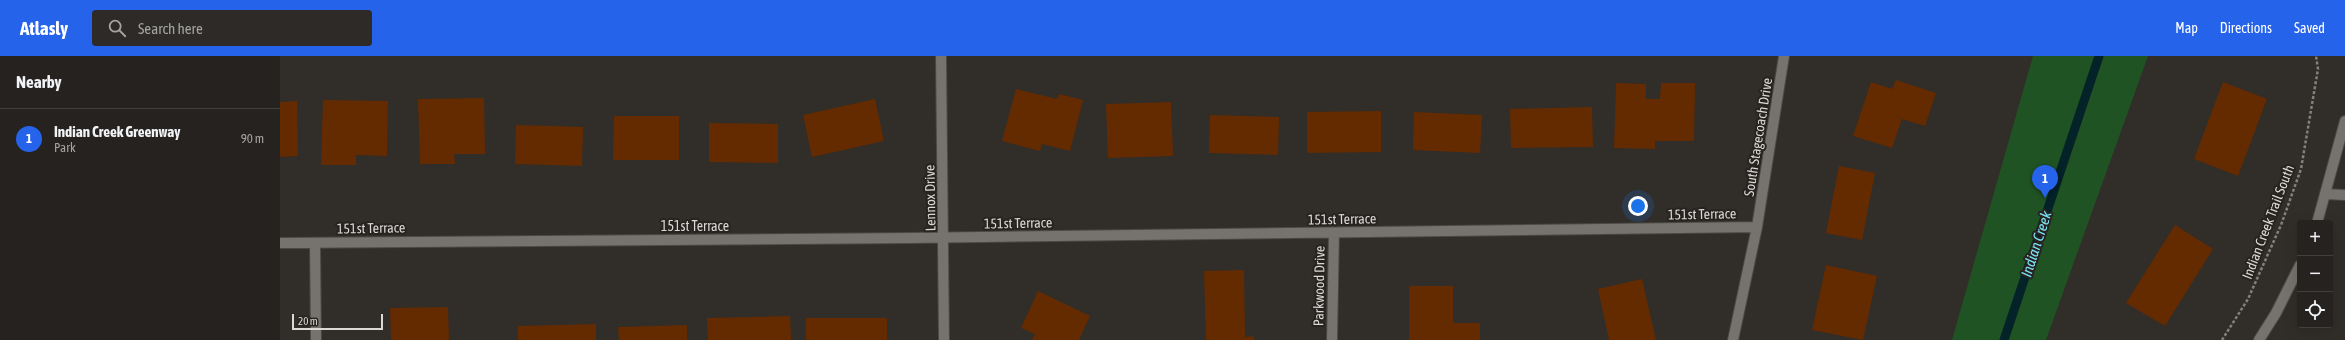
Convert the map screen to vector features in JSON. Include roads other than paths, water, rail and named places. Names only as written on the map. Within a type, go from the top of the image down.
[{"type":"street","name":"Lennox Drive","points":[[941,56],[944,340]]},
{"type":"street","name":"South Stagecoach Drive","points":[[1733,340],[1757,227],[1784,56]]},
{"type":"street","points":[[2318,220],[2345,120]]},
{"type":"street","points":[[2326,194],[2345,195]]},
{"type":"street","name":"151st Terrace","points":[[280,243],[944,238],[1757,227]]},
{"type":"street","name":"Parkwood Drive","points":[[1332,340],[1334,233]]},
{"type":"street","points":[[315,243],[316,340]]},
{"type":"street","points":[[2259,340],[2276,313],[2297,271]]},
{"type":"waterway","name":"Indian Creek","points":[[2004,340],[2099,56]]},
{"type":"place","name":"Indian Creek Greenway","points":[[2045,198]]}]
